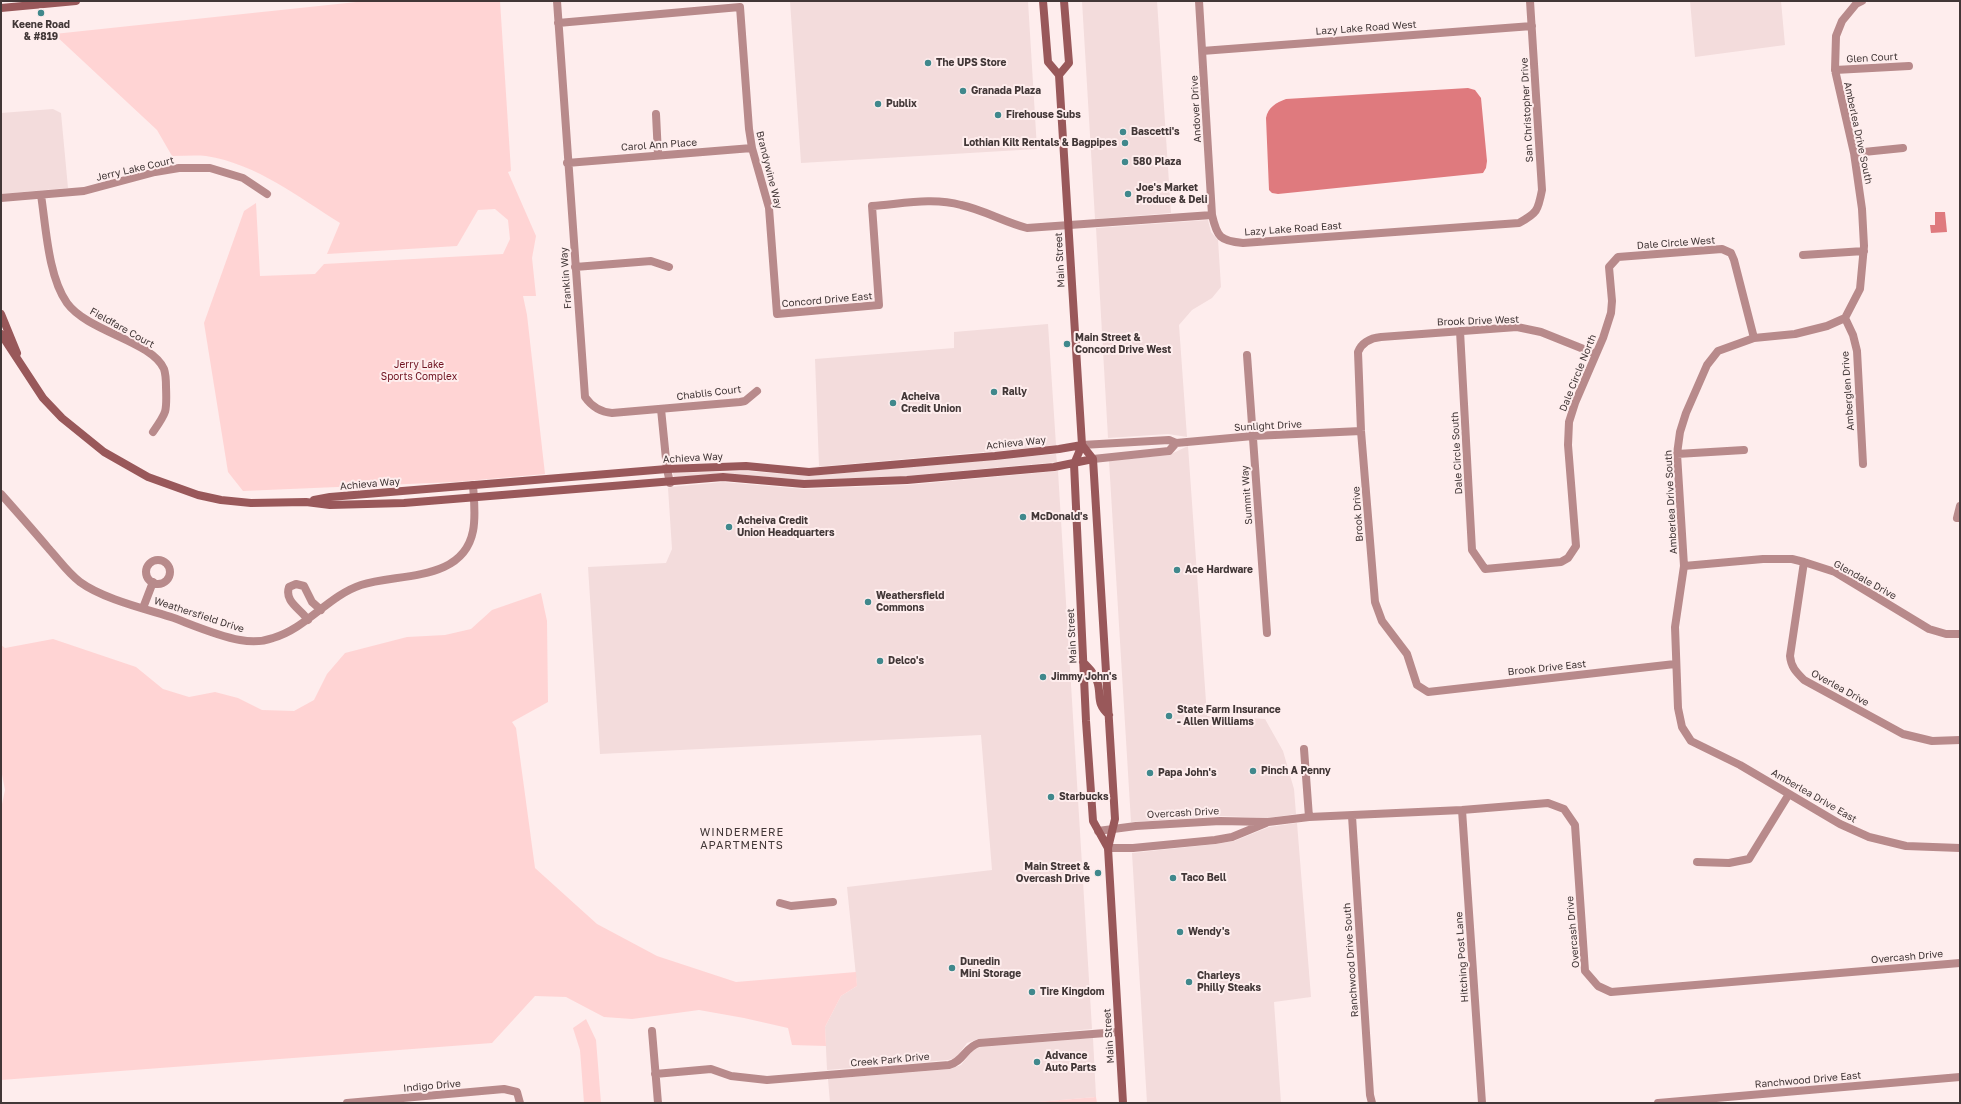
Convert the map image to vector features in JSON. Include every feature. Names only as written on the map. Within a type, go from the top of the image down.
[{"type":"street","points":[[1,8],[76,1]]},
{"type":"street","name":"Franklin Way","points":[[557,1],[567,162],[585,397],[594,407],[605,413],[661,409]]},
{"type":"street","points":[[1043,1],[1048,62],[1059,75],[1069,63],[1064,1]]},
{"type":"street","name":"Andover Drive","points":[[1199,1],[1212,215]]},
{"type":"street","name":"San Christopher Drive","points":[[1530,1],[1542,190],[1540,204],[1534,215]]},
{"type":"street","name":"Amberlea Drive South","points":[[1710,752],[1691,741],[1682,727],[1678,708],[1675,664],[1677,605],[1684,566],[1677,454],[1680,432],[1707,365],[1718,351],[1754,338],[1812,331],[1844,318],[1860,289],[1864,251],[1862,209],[1854,153],[1835,70],[1836,36],[1842,21],[1856,4],[1862,1]]},
{"type":"street","name":"Brandywine Way","points":[[558,23],[740,6],[749,129],[752,148],[770,208],[777,314]]},
{"type":"street","name":"Lazy Lake Road West","points":[[1202,51],[1532,26]]},
{"type":"street","name":"Glen Court","points":[[1835,70],[1909,66]]},
{"type":"street","name":"Main Street","points":[[1059,75],[1082,445],[1074,464],[1093,821],[1108,848]]},
{"type":"street","points":[[656,114],[658,155]]},
{"type":"street","name":"Carol Ann Place","points":[[567,162],[752,148]]},
{"type":"street","points":[[1854,153],[1903,148]]},
{"type":"street","name":"Jerry Lake Court","points":[[1,198],[84,191],[155,172],[179,168],[210,168],[243,178],[267,194]]},
{"type":"street","name":"Fieldfare Court","points":[[41,195],[54,272],[60,291],[68,304],[91,324],[151,355],[164,369],[166,383],[166,414],[153,432]]},
{"type":"street","name":"Concord Drive East","points":[[777,314],[879,306],[872,206],[938,201],[960,204],[980,210],[1010,224],[1027,228],[1068,226]]},
{"type":"street","points":[[1068,226],[1212,215]]},
{"type":"street","name":"Lazy Lake Road East","points":[[1212,215],[1216,232],[1222,238],[1231,242],[1243,243],[1519,223],[1534,215]]},
{"type":"street","name":"Dale Circle West","points":[[1609,267],[1618,257],[1722,249],[1731,253],[1754,338]]},
{"type":"street","points":[[1803,255],[1864,251]]},
{"type":"street","points":[[575,267],[651,261],[669,267]]},
{"type":"street","name":"Dale Circle North","points":[[1568,558],[1576,546],[1568,445],[1569,422],[1611,313],[1612,301],[1609,267]]},
{"type":"street","name":"Achieva Way","points":[[1,314],[22,365]]},
{"type":"street","name":"Amberglen Drive","points":[[1844,318],[1853,335],[1857,351],[1863,464]]},
{"type":"street","name":"Brook Drive West","points":[[1381,337],[1517,327],[1541,332],[1596,354]]},
{"type":"street","name":"Dale Circle South","points":[[1460,331],[1472,550],[1485,569],[1561,562],[1568,558]]},
{"type":"street","name":"Achieva Way","points":[[1,334],[43,398],[62,418],[104,452],[148,477],[171,486],[221,500],[251,503],[390,503],[474,498],[625,484],[670,483],[723,477],[804,484],[908,480],[1074,464],[1093,459]]},
{"type":"street","name":"Brook Drive","points":[[1381,337],[1368,340],[1360,346],[1358,352],[1361,431],[1375,602],[1382,621],[1407,654],[1415,682],[1422,689]]},
{"type":"street","name":"Summit Way","points":[[1247,355],[1266,633]]},
{"type":"street","name":"Chablis Court","points":[[661,409],[740,402],[745,401],[757,391]]},
{"type":"street","points":[[661,409],[667,469],[670,483]]},
{"type":"street","name":"Sunlight Drive","points":[[1082,445],[1169,440],[1176,443],[1253,436],[1361,431]]},
{"type":"street","name":"Sunlight Drive","points":[[1093,459],[1169,451],[1176,443]]},
{"type":"street","points":[[1082,445],[1093,459]]},
{"type":"street","name":"Achieva Way","points":[[306,502],[330,497],[667,469],[746,466],[809,472],[996,456],[1082,445]]},
{"type":"street","points":[[1677,454],[1744,450]]},
{"type":"street","name":"Main Street","points":[[1093,459],[1115,819],[1108,848],[1123,1103]]},
{"type":"street","name":"Weathersfield Drive","points":[[1,494],[67,569],[81,582],[102,594],[225,636],[256,642],[285,634],[308,620],[340,595],[362,585],[431,572],[445,567],[460,556],[469,544],[473,530],[473,485]]},
{"type":"street","points":[[1960,506],[1957,518],[1960,518]]},
{"type":"street","name":"Glendale Drive","points":[[1684,566],[1763,559],[1804,562],[1835,572],[1929,629],[1946,634],[1960,634]]},
{"type":"street","name":"Overlea Drive","points":[[1804,562],[1790,656],[1791,665],[1795,671],[1804,680],[1903,734],[1932,741],[1960,740]]},
{"type":"street","points":[[143,608],[153,582]]},
{"type":"street","points":[[308,620],[303,612],[289,600],[289,587],[296,584],[304,586],[312,602],[321,610]]},
{"type":"street","points":[[1084,662],[1094,674],[1102,708],[1109,716]]},
{"type":"street","name":"Brook Drive East","points":[[1422,689],[1431,692],[1675,664]]},
{"type":"street","points":[[1304,749],[1309,817]]},
{"type":"street","name":"Amberlea Drive East","points":[[1710,752],[1740,765],[1840,824],[1869,837],[1906,846],[1960,848]]},
{"type":"street","points":[[1697,862],[1734,863],[1749,859],[1789,794]]},
{"type":"street","name":"Overcash Drive","points":[[1098,831],[1220,821],[1268,822],[1309,817],[1462,810],[1548,803],[1557,805],[1568,812],[1573,821],[1575,830],[1585,971],[1598,986],[1611,992],[1960,963]]},
{"type":"street","name":"Hitching Post Lane","points":[[1462,810],[1482,1103]]},
{"type":"street","name":"Ranchwood Drive South","points":[[1352,816],[1369,1087],[1372,1103]]},
{"type":"street","name":"Overcash Drive","points":[[1108,848],[1133,848],[1215,840],[1232,837],[1268,822]]},
{"type":"street","points":[[780,903],[791,906],[833,902]]},
{"type":"street","points":[[652,1031],[658,1103]]},
{"type":"street","name":"Creek Park Drive","points":[[655,1074],[711,1069],[731,1076],[767,1080],[949,1065],[959,1062],[970,1046],[979,1043],[1118,1032]]},
{"type":"street","name":"Ranchwood Drive East","points":[[1658,1103],[1960,1077]]},
{"type":"street","name":"Indigo Drive","points":[[347,1103],[504,1089],[517,1092],[520,1103]]},
{"type":"shaded area","points":[[790,1],[1028,1],[1037,149],[801,163]]},
{"type":"shaded area","points":[[1082,1],[1157,1],[1171,213],[1095,219]]},
{"type":"shaded area","points":[[1690,1],[1781,1],[1785,45],[1695,57]]},
{"type":"shaded area","points":[[1468,88],[1475,90],[1481,98],[1487,161],[1486,168],[1483,173],[1278,194],[1272,193],[1269,190],[1266,118],[1271,108],[1279,102],[1286,99]]},
{"type":"shaded area","points":[[53,109],[61,113],[68,188],[1,194],[1,113]]},
{"type":"shaded area","points":[[1935,212],[1945,212],[1947,232],[1931,233],[1930,225],[1935,225]]},
{"type":"shaded area","points":[[1208,220],[1211,232],[1218,240],[1221,287],[1212,298],[1192,310],[1179,325],[1187,437],[1168,434],[1108,438],[1096,228]]},
{"type":"shaded area","points":[[1048,324],[1056,445],[815,467],[819,466],[815,359],[954,348],[954,332]]},
{"type":"shaded area","points":[[1188,446],[1207,716],[1265,719],[1283,751],[1294,789],[1296,814],[1268,818],[1220,816],[1131,822],[1109,461],[1169,455]]},
{"type":"shaded area","points":[[1056,454],[1057,462],[907,476],[804,480],[723,473],[674,478],[673,473],[748,471],[809,476]]},
{"type":"shaded area","points":[[1058,471],[1092,1029],[978,1039],[967,1043],[956,1058],[948,1060],[827,1070],[825,1027],[841,996],[857,986],[847,887],[992,870],[981,735],[600,754],[588,567],[666,563],[672,549],[668,488],[671,487],[723,482],[804,489],[907,485]]},
{"type":"shaded area","points":[[1297,823],[1311,997],[1274,1002],[1281,1103],[1147,1103],[1132,853],[1234,841],[1269,827]]},
{"type":"shaded area","points":[[1093,1038],[1096,1097],[1026,1103],[830,1103],[828,1079],[950,1069],[961,1065],[973,1050],[980,1047]]},
{"type":"green space","name":"Jerry Lake Sports Complex","points":[[366,1],[500,1],[511,171],[508,172],[536,236],[532,258],[536,296],[523,296],[527,315],[545,474],[455,482],[243,491],[228,472],[204,323],[244,211],[256,203],[260,276],[315,274],[324,264],[503,254],[510,239],[508,220],[495,209],[478,210],[457,246],[327,254],[340,223],[293,192],[243,166],[206,156],[172,156],[157,130],[54,34]]},
{"type":"green space","points":[[541,593],[547,621],[548,702],[512,722],[516,728],[535,868],[597,924],[657,956],[736,982],[856,972],[857,986],[841,996],[825,1027],[826,1046],[792,1045],[788,1028],[699,1010],[632,1019],[604,1017],[566,997],[535,996],[492,1043],[1,1080],[1,809],[5,790],[1,769],[1,645],[5,648],[53,639],[136,667],[163,689],[189,697],[215,692],[238,698],[262,710],[294,711],[314,700],[327,674],[345,653],[407,637],[445,635],[471,629],[492,610]]},
{"type":"green space","points":[[586,1019],[596,1040],[601,1103],[584,1103],[580,1050],[573,1028]]},
{"type":"green space","points":[[1096,1097],[1097,1103],[1026,1103]]},
{"type":"place","name":"Keene Road & #819","points":[[41,13]]},
{"type":"place","name":"The UPS Store","points":[[928,63]]},
{"type":"place","name":"Granada Plaza","points":[[963,91]]},
{"type":"place","name":"Publix","points":[[878,104]]},
{"type":"place","name":"Firehouse Subs","points":[[998,115]]},
{"type":"place","name":"Bascetti's","points":[[1123,132]]},
{"type":"place","name":"Lothian Kilt Rentals & Bagpipes","points":[[1125,143]]},
{"type":"place","name":"580 Plaza","points":[[1125,162]]},
{"type":"place","name":"Joe's Market Produce & Deli","points":[[1128,194]]},
{"type":"place","name":"Main Street & Concord Drive West","points":[[1067,344]]},
{"type":"place","name":"Rally","points":[[994,392]]},
{"type":"place","name":"Acheiva Credit Union","points":[[893,403]]},
{"type":"place","name":"McDonald's","points":[[1023,517]]},
{"type":"place","name":"Acheiva Credit Union Headquarters","points":[[729,527]]},
{"type":"place","name":"Ace Hardware","points":[[1177,570]]},
{"type":"place","name":"Weathersfield Commons","points":[[868,602]]},
{"type":"place","name":"Delco's","points":[[880,661]]},
{"type":"place","name":"Jimmy John's","points":[[1043,677]]},
{"type":"place","name":"State Farm Insurance - Allen Williams","points":[[1169,716]]},
{"type":"place","name":"Pinch A Penny","points":[[1253,771]]},
{"type":"place","name":"Papa John's","points":[[1150,773]]},
{"type":"place","name":"Starbucks","points":[[1051,797]]},
{"type":"place","name":"Main Street & Overcash Drive","points":[[1098,873]]},
{"type":"place","name":"Taco Bell","points":[[1173,878]]},
{"type":"place","name":"Wendy's","points":[[1180,932]]},
{"type":"place","name":"Dunedin Mini Storage","points":[[952,968]]},
{"type":"place","name":"Charleys Philly Steaks","points":[[1189,982]]},
{"type":"place","name":"Tire Kingdom","points":[[1032,992]]},
{"type":"place","name":"Advance Auto Parts","points":[[1037,1062]]},
{"type":"district","name":"WINDERMERE APARTMENTS","points":[[742,839]]}]
